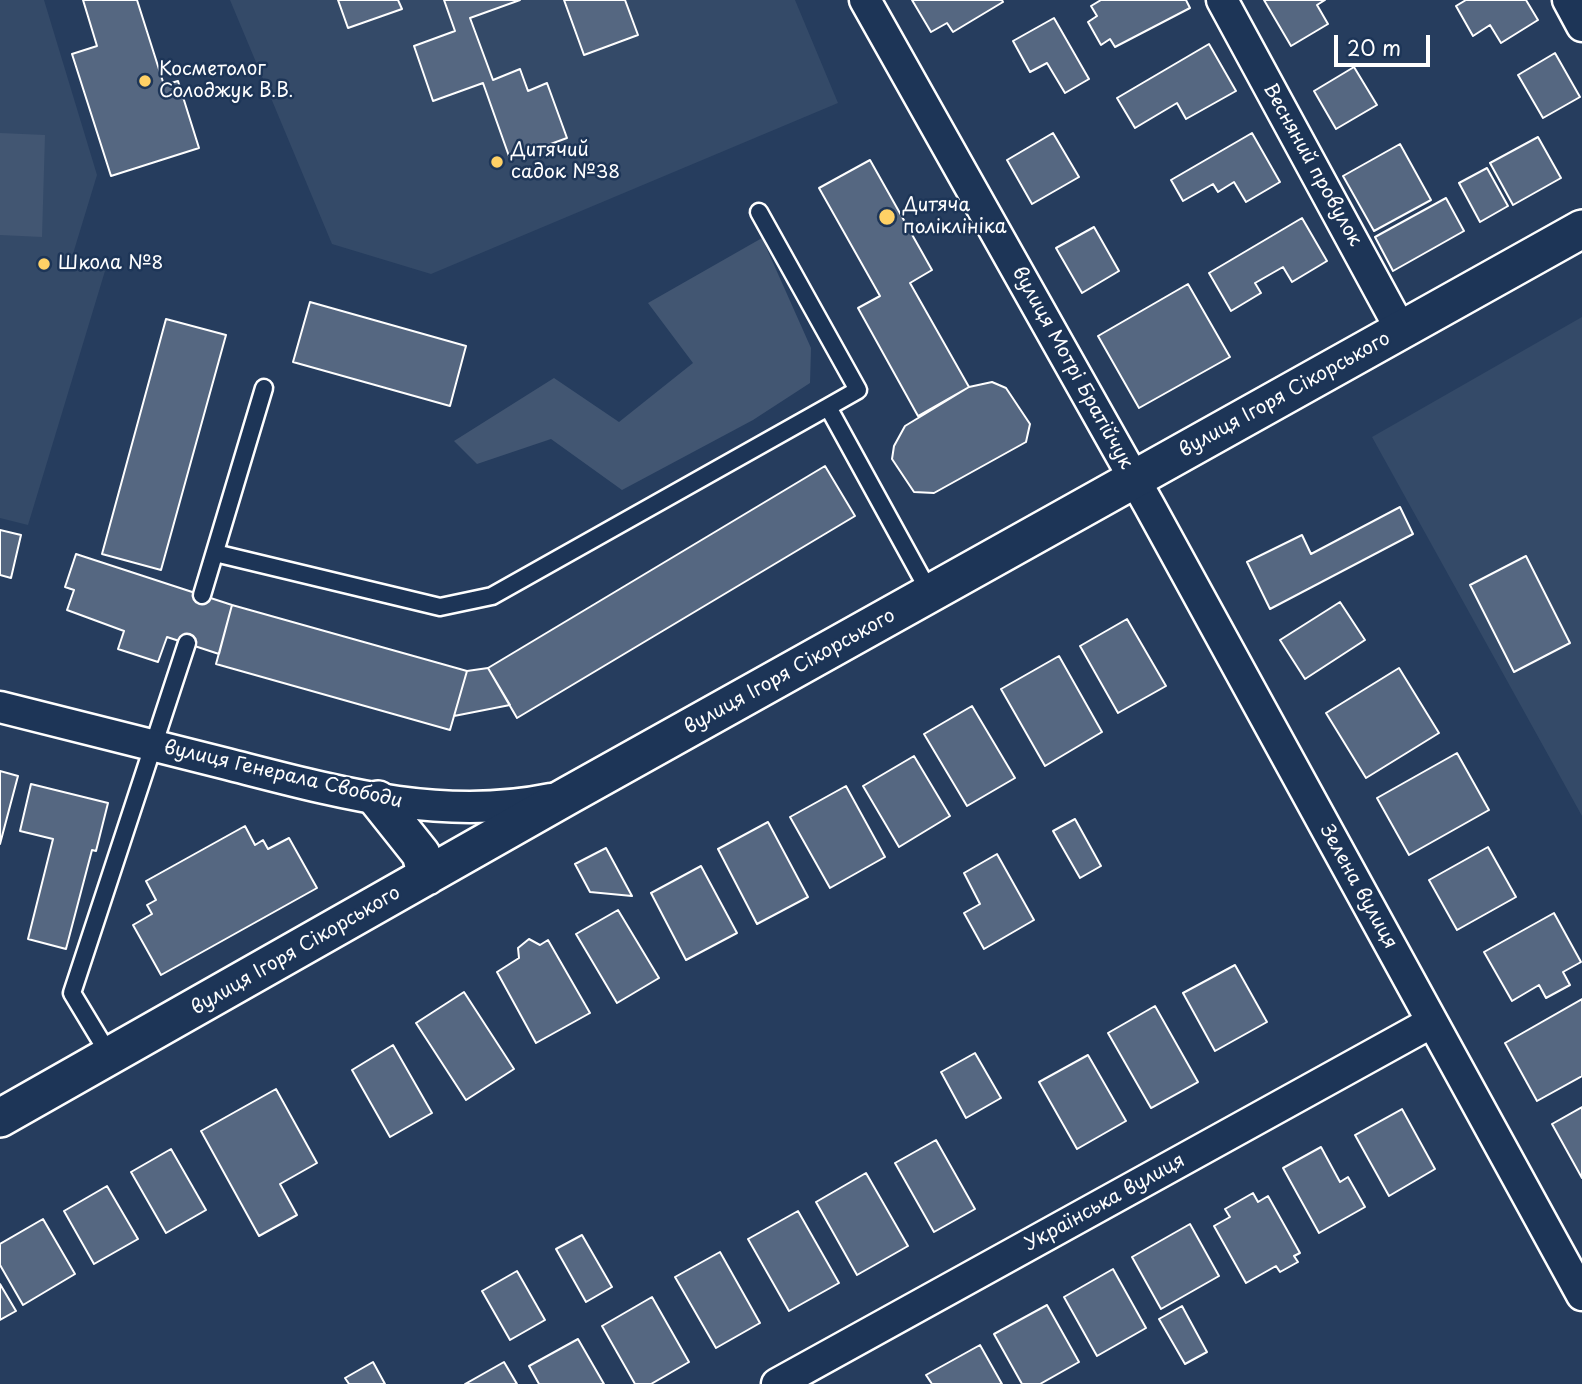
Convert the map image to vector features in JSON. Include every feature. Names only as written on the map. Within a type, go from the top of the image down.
[{"type":"street","name":"вулиця Мотрі Братійчук","points":[[865,0],[1135,479]]},
{"type":"street","name":"Весняний провулок","points":[[1222,0],[1401,330]]},
{"type":"street","points":[[1568,0],[1582,26]]},
{"type":"street","name":"вулиця Ігоря Сікорського","points":[[0,1118],[569,795],[1582,229]]},
{"type":"street","name":"Зелена вулиця","points":[[1135,479],[1582,1295]]},
{"type":"street","name":"вулиця Генерала Свободи","points":[[0,707],[377,800],[469,808],[516,806],[569,795]]},
{"type":"street","points":[[377,800],[421,854],[427,876]]},
{"type":"street","name":"Українська вулиця","points":[[777,1384],[1432,1022]]},
{"type":"lane","points":[[215,553],[440,607],[492,596],[858,390],[759,212]]},
{"type":"lane","points":[[202,595],[264,388]]},
{"type":"lane","points":[[828,407],[930,593]]},
{"type":"lane","points":[[110,1056],[72,993],[187,643]]},
{"type":"shaded area","name":"Школа №8","points":[[0,0],[44,0],[97,175],[72,257],[105,271],[28,525],[0,518]]},
{"type":"shaded area","name":"Дитячий садок №38","points":[[230,0],[795,0],[838,103],[431,274],[332,244]]},
{"type":"shaded area","points":[[0,133],[45,135],[42,237],[0,235]]},
{"type":"shaded area","points":[[762,238],[811,348],[810,383],[753,420],[622,490],[551,439],[477,464],[454,441],[554,378],[619,422],[693,363],[648,303]]},
{"type":"shaded area","points":[[1582,317],[1582,816],[1372,437]]},
{"type":"building","points":[[83,0],[137,0],[164,85],[178,81],[199,148],[111,176],[72,54],[97,46]]},
{"type":"building","points":[[338,0],[398,0],[402,9],[348,28]]},
{"type":"building","points":[[444,0],[520,0],[470,18],[493,80],[520,69],[528,91],[547,83],[567,138],[510,159],[483,83],[433,101],[414,46],[455,31]]},
{"type":"building","points":[[564,0],[625,0],[638,35],[584,55]]},
{"type":"building","points":[[912,0],[1003,2],[953,32],[947,23],[931,32]]},
{"type":"building","points":[[1101,0],[1186,0],[1190,8],[1115,47],[1110,39],[1101,45],[1088,22],[1097,16],[1091,6]]},
{"type":"building","points":[[1264,0],[1325,0],[1317,5],[1328,24],[1291,46]]},
{"type":"building","points":[[1466,0],[1526,0],[1538,20],[1501,43],[1490,25],[1473,36],[1456,6]]},
{"type":"building","points":[[1054,18],[1089,79],[1065,93],[1047,63],[1030,72],[1013,41]]},
{"type":"building","points":[[1209,44],[1236,91],[1186,119],[1177,103],[1135,128],[1117,98]]},
{"type":"building","points":[[1555,53],[1580,97],[1543,118],[1518,75]]},
{"type":"building","points":[[1354,67],[1377,105],[1336,129],[1314,91]]},
{"type":"building","points":[[1053,133],[1079,177],[1032,204],[1007,160]]},
{"type":"building","points":[[1252,133],[1280,182],[1246,202],[1234,182],[1218,192],[1213,184],[1183,201],[1171,180]]},
{"type":"building","points":[[1538,137],[1561,178],[1513,205],[1490,163]]},
{"type":"building","points":[[1400,144],[1431,200],[1374,231],[1343,176]]},
{"type":"building","points":[[870,160],[932,270],[910,283],[969,387],[918,416],[858,308],[880,296],[819,188]]},
{"type":"building","points":[[1487,168],[1508,206],[1480,222],[1459,183]]},
{"type":"building","points":[[1446,198],[1464,231],[1393,271],[1375,237]]},
{"type":"building","points":[[1302,218],[1327,261],[1292,282],[1283,267],[1255,283],[1261,293],[1231,311],[1209,273]]},
{"type":"building","points":[[1094,227],[1119,271],[1082,293],[1056,248]]},
{"type":"building","points":[[1188,284],[1230,357],[1139,408],[1098,336]]},
{"type":"building","points":[[310,302],[466,346],[450,406],[293,362]]},
{"type":"building","points":[[166,319],[226,335],[161,570],[102,554]]},
{"type":"building","points":[[992,382],[1006,388],[1030,424],[1026,442],[934,493],[914,492],[892,459],[894,446],[905,426],[969,387]]},
{"type":"building","points":[[825,466],[855,516],[517,718],[488,668]]},
{"type":"building","points":[[1400,507],[1413,534],[1270,609],[1247,562],[1302,535],[1311,554]]},
{"type":"building","points":[[0,530],[21,535],[11,578],[0,575]]},
{"type":"building","points":[[76,554],[232,605],[219,654],[167,637],[158,662],[118,649],[124,631],[67,610],[74,590],[65,587]]},
{"type":"building","points":[[1526,556],[1570,643],[1514,672],[1470,585]]},
{"type":"building","points":[[1340,602],[1365,640],[1305,679],[1280,640]]},
{"type":"building","points":[[232,605],[467,671],[450,730],[216,664]]},
{"type":"building","points":[[1127,619],[1166,686],[1118,713],[1080,646]]},
{"type":"building","points":[[1059,656],[1102,732],[1045,766],[1001,689]]},
{"type":"building","points":[[488,668],[510,705],[454,716],[467,671]]},
{"type":"building","points":[[1399,668],[1439,733],[1366,778],[1326,713]]},
{"type":"building","points":[[972,706],[1015,778],[967,806],[924,734]]},
{"type":"building","points":[[1457,753],[1489,810],[1409,855],[1377,798]]},
{"type":"building","points":[[914,756],[950,816],[899,847],[863,786]]},
{"type":"building","points":[[0,771],[18,776],[0,844]]},
{"type":"building","points":[[31,784],[108,803],[96,851],[92,850],[66,949],[28,939],[53,839],[20,831]]},
{"type":"building","points":[[846,786],[885,857],[830,888],[790,817]]},
{"type":"building","points":[[1075,819],[1101,866],[1080,878],[1053,831]]},
{"type":"building","points":[[768,822],[808,897],[757,924],[718,849]]},
{"type":"building","points":[[245,826],[255,845],[263,840],[268,849],[289,838],[317,888],[161,975],[133,925],[152,914],[147,905],[156,900],[146,881]]},
{"type":"building","points":[[1488,847],[1516,897],[1457,930],[1429,880]]},
{"type":"building","points":[[606,848],[632,896],[590,892],[575,864]]},
{"type":"building","points":[[997,854],[1034,920],[984,949],[964,913],[980,904],[964,873]]},
{"type":"building","points":[[701,866],[737,933],[686,960],[651,893]]},
{"type":"building","points":[[618,910],[659,978],[617,1003],[576,934]]},
{"type":"building","points":[[1554,913],[1581,962],[1563,972],[1570,985],[1546,998],[1539,985],[1512,1001],[1484,952]]},
{"type":"building","points":[[529,939],[540,945],[548,940],[590,1013],[536,1043],[497,972],[519,958],[518,948]]},
{"type":"building","points":[[1235,965],[1267,1022],[1215,1051],[1183,993]]},
{"type":"building","points":[[464,992],[514,1069],[466,1100],[416,1023]]},
{"type":"building","points":[[1582,999],[1582,1076],[1537,1101],[1505,1043]]},
{"type":"building","points":[[1155,1006],[1198,1082],[1151,1108],[1108,1033]]},
{"type":"building","points":[[393,1045],[432,1113],[390,1137],[352,1070]]},
{"type":"building","points":[[975,1053],[1001,1098],[966,1118],[941,1072]]},
{"type":"building","points":[[1088,1055],[1126,1121],[1077,1149],[1039,1082]]},
{"type":"building","points":[[276,1089],[317,1163],[280,1184],[297,1215],[259,1236],[201,1131]]},
{"type":"building","points":[[1582,1107],[1582,1178],[1552,1124]]},
{"type":"building","points":[[1402,1109],[1435,1169],[1389,1196],[1355,1135]]},
{"type":"building","points":[[936,1140],[975,1209],[934,1232],[895,1163]]},
{"type":"building","points":[[1321,1147],[1340,1182],[1348,1177],[1365,1207],[1319,1233],[1283,1168]]},
{"type":"building","points":[[171,1149],[206,1210],[166,1233],[131,1172]]},
{"type":"building","points":[[866,1173],[908,1246],[857,1275],[816,1202]]},
{"type":"building","points":[[107,1186],[138,1239],[94,1264],[64,1211]]},
{"type":"building","points":[[1253,1193],[1258,1202],[1268,1196],[1300,1253],[1294,1256],[1298,1262],[1280,1272],[1276,1266],[1246,1283],[1214,1226],[1230,1217],[1225,1209]]},
{"type":"building","points":[[798,1211],[839,1283],[789,1311],[748,1239]]},
{"type":"building","points":[[43,1219],[75,1274],[23,1305],[0,1265],[0,1244]]},
{"type":"building","points":[[1190,1224],[1219,1276],[1161,1309],[1132,1257]]},
{"type":"building","points":[[582,1235],[612,1287],[586,1302],[556,1249]]},
{"type":"building","points":[[720,1252],[760,1323],[716,1348],[675,1277]]},
{"type":"building","points":[[1113,1269],[1146,1328],[1097,1356],[1064,1297]]},
{"type":"building","points":[[517,1271],[545,1320],[510,1340],[482,1291]]},
{"type":"building","points":[[0,1284],[16,1311],[0,1320]]},
{"type":"building","points":[[652,1297],[689,1362],[651,1384],[635,1384],[602,1326]]},
{"type":"building","points":[[1047,1305],[1079,1362],[1040,1384],[1022,1384],[994,1334]]},
{"type":"building","points":[[1182,1306],[1207,1352],[1185,1364],[1159,1319]]},
{"type":"building","points":[[578,1339],[604,1384],[539,1384],[529,1366]]},
{"type":"building","points":[[980,1345],[1002,1384],[932,1384],[926,1375]]},
{"type":"building","points":[[373,1362],[385,1384],[349,1384],[345,1378]]},
{"type":"building","points":[[504,1362],[517,1384],[465,1384]]},
{"type":"place","name":"Косметолог Солоджук В.В.","points":[[145,81]]},
{"type":"place","name":"Дитячий садок №38","points":[[497,162]]},
{"type":"place","name":"Дитяча поліклініка","points":[[887,217]]},
{"type":"place","name":"Школа №8","points":[[44,264]]}]
